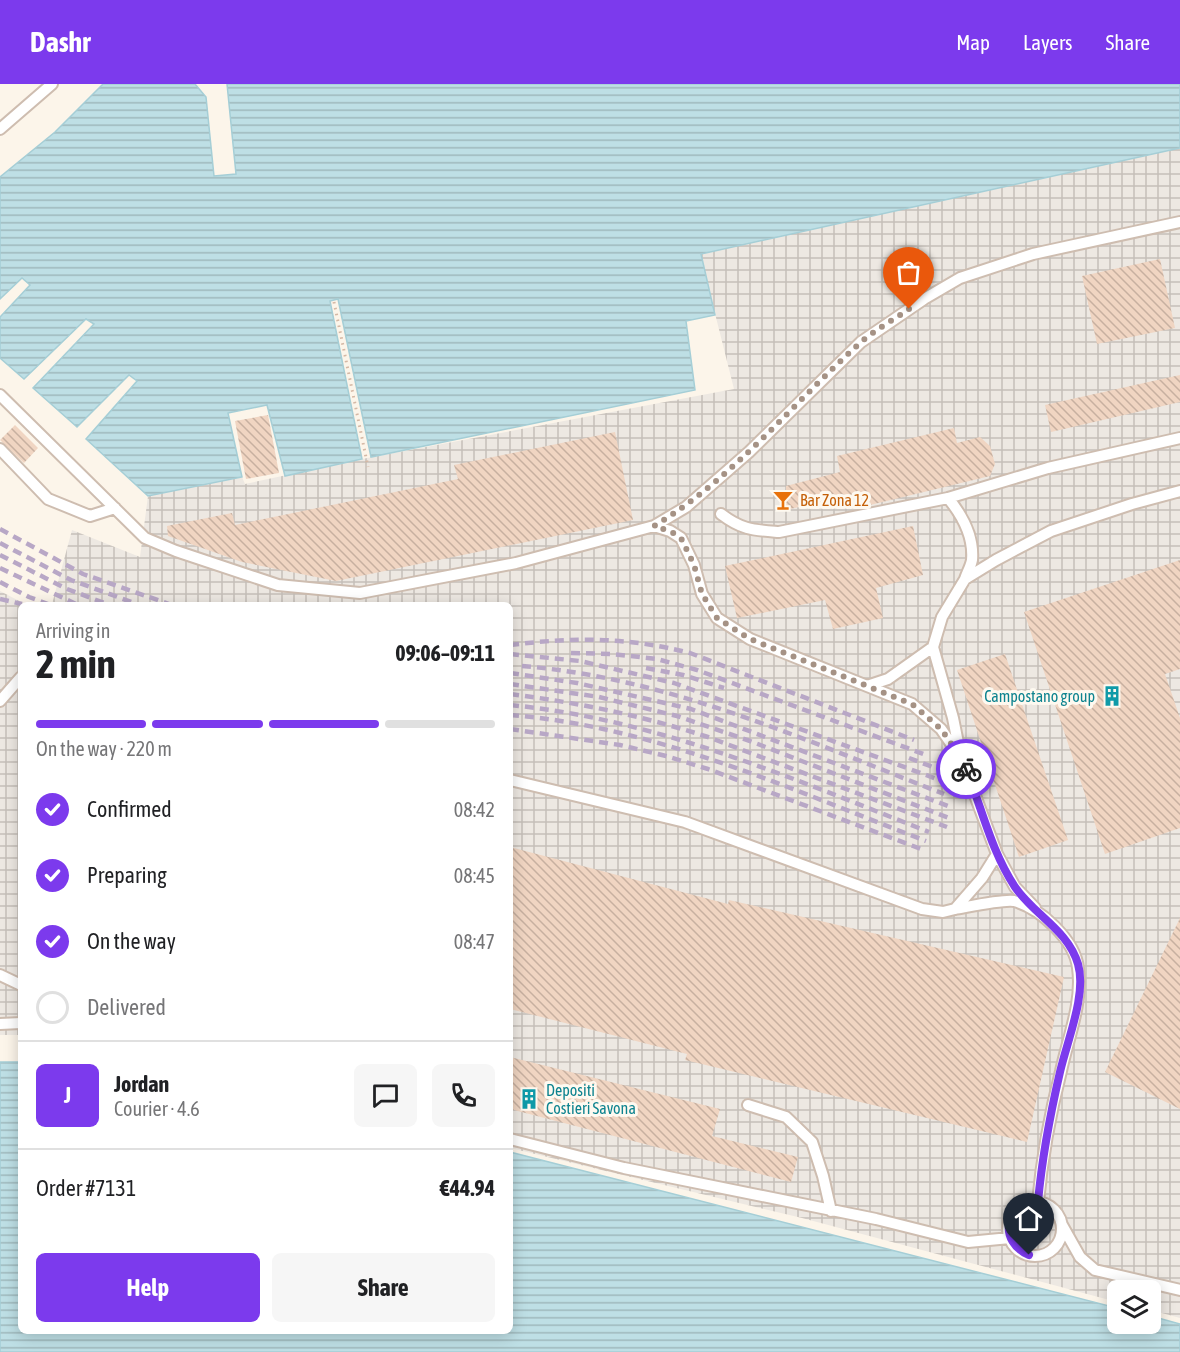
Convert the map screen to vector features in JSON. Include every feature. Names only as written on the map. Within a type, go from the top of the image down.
[{"type":"lane","points":[[0,129],[52,84]]},
{"type":"lane","points":[[0,395],[145,538],[176,551],[278,585],[360,593],[516,563],[654,526],[696,499],[749,452],[861,342],[924,299],[960,278],[1033,254],[1180,222]]},
{"type":"lane","points":[[721,514],[736,526],[778,532],[948,498],[1048,468],[1180,438]]},
{"type":"lane","points":[[0,449],[48,499],[90,516],[115,508]]},
{"type":"lane","points":[[965,579],[1051,531],[1180,491]]},
{"type":"lane","points":[[948,498],[960,512],[969,534],[972,561],[965,579],[942,617],[933,647],[953,717],[961,758],[997,854],[1015,887],[1068,941],[1078,965],[1080,992],[1041,1165],[1038,1202]]},
{"type":"lane","points":[[654,526],[670,531],[681,538],[694,565],[702,594],[717,618],[750,639],[912,704],[941,729],[961,758]]},
{"type":"lane","points":[[867,686],[888,679],[933,647]]},
{"type":"lane","points":[[0,702],[18,681]]},
{"type":"lane","points":[[513,781],[685,822],[922,909],[944,912],[1012,900],[1042,914]]},
{"type":"lane","points":[[955,909],[982,878],[997,854]]},
{"type":"lane","points":[[0,975],[18,984]]},
{"type":"lane","points":[[0,1024],[18,1023]]},
{"type":"lane","points":[[748,1105],[786,1117],[812,1142],[831,1210]]},
{"type":"lane","points":[[513,1140],[624,1168],[876,1219],[968,1242],[1010,1238]]},
{"type":"lane","points":[[1062,1225],[1059,1242],[1046,1253],[1038,1256],[1021,1252],[1010,1238],[1010,1220],[1014,1212],[1021,1206],[1038,1202],[1054,1210],[1080,1257],[1095,1270],[1180,1290]]},
{"type":"path","points":[[334,302],[368,467]]},
{"type":"shaded area","points":[[1180,148],[1180,1318],[1161,1313],[1161,1280],[1107,1280],[1107,1299],[802,1218],[513,1149],[513,602],[53,602],[72,530],[140,557],[148,496],[242,477],[245,484],[362,459],[734,389],[700,254]]},
{"type":"shaded area","points":[[0,591],[21,602],[18,602],[18,1035],[0,1035]]},
{"type":"water","points":[[103,84],[195,84],[206,97],[214,176],[236,174],[227,84],[1180,84],[1180,148],[701,254],[715,315],[686,321],[695,390],[371,457],[338,299],[330,301],[362,459],[285,476],[267,405],[228,413],[242,477],[148,496],[86,439],[137,381],[129,375],[77,427],[33,388],[94,324],[86,319],[24,379],[0,358],[0,317],[30,285],[22,278],[0,299],[0,177],[55,132]]},
{"type":"water","points":[[0,1062],[18,1062],[18,1334],[513,1334],[513,1153],[1107,1305],[1107,1334],[1161,1334],[1161,1319],[1180,1324],[1180,1352],[0,1352]]},
{"type":"building","points":[[1160,259],[1175,328],[1097,344],[1082,276]]},
{"type":"building","points":[[1180,375],[1180,402],[1051,432],[1045,405]]},
{"type":"building","points":[[268,415],[279,473],[246,479],[235,421]]},
{"type":"building","points":[[15,425],[38,448],[24,463],[0,440]]},
{"type":"building","points":[[954,428],[957,443],[980,437],[990,446],[995,464],[990,476],[870,505],[867,492],[790,509],[789,506],[783,508],[777,493],[786,490],[786,486],[840,472],[837,456]]},
{"type":"building","points":[[615,432],[633,520],[336,581],[242,562],[168,536],[167,526],[232,513],[235,525],[458,479],[454,465]]},
{"type":"building","points":[[913,526],[923,575],[876,588],[883,618],[833,629],[825,600],[737,618],[725,566]]},
{"type":"building","name":"Campostano group","points":[[1180,560],[1180,669],[1165,674],[1180,718],[1180,828],[1105,854],[1024,612]]},
{"type":"building","points":[[1005,654],[1068,840],[1019,857],[957,670]]},
{"type":"building","points":[[513,848],[728,904],[729,900],[1064,977],[1027,1142],[685,1060],[687,1054],[513,1010]]},
{"type":"building","points":[[1180,918],[1180,1109],[1105,1072]]},
{"type":"building","points":[[513,1058],[720,1109],[712,1136],[798,1157],[791,1182],[513,1110]]},
{"type":"railway","points":[[0,529],[83,574],[163,602]]},
{"type":"railway","points":[[0,543],[71,580],[132,602]]},
{"type":"railway","points":[[0,555],[67,589],[102,602]]},
{"type":"railway","points":[[0,568],[72,602]]},
{"type":"railway","points":[[0,582],[43,602]]},
{"type":"railway","points":[[0,599],[18,603]]},
{"type":"railway","points":[[513,645],[601,640],[644,644],[690,653],[914,740]]},
{"type":"railway","points":[[571,653],[612,654],[657,659],[697,670],[926,755]]},
{"type":"railway","points":[[513,654],[580,661],[674,683],[937,779]]},
{"type":"railway","points":[[522,666],[577,673],[684,698],[789,733],[944,794]]},
{"type":"railway","points":[[646,668],[683,675],[724,688]]},
{"type":"railway","points":[[513,673],[577,683],[691,709],[948,806]]},
{"type":"railway","points":[[513,684],[599,697],[677,716],[750,741],[949,818]]},
{"type":"railway","points":[[513,694],[561,701],[683,729],[947,827]]},
{"type":"railway","points":[[513,705],[565,712],[671,737],[775,772],[929,832]]},
{"type":"railway","points":[[513,715],[564,721],[670,746],[722,763],[926,841]]},
{"type":"railway","points":[[513,729],[620,745],[666,756],[708,769],[921,849]]},
{"type":"railway","points":[[909,758],[938,769]]},
{"type":"way so far","points":[[909,309],[861,342],[749,452],[686,507],[654,526],[670,531],[681,538],[694,565],[702,594],[717,618],[750,639],[912,704],[941,729],[966,769]]},
{"type":"place","name":"Bar Zona 12","points":[[783,500]]},
{"type":"place","name":"Campostano group","points":[[1112,696]]},
{"type":"place","name":"Depositi Costieri Savona","points":[[529,1099]]},
{"type":"route","points":[[966,769],[997,854],[1015,887],[1068,941],[1078,965],[1080,992],[1041,1165],[1038,1202],[1021,1206],[1010,1220],[1010,1238],[1014,1246],[1029,1255]]}]
